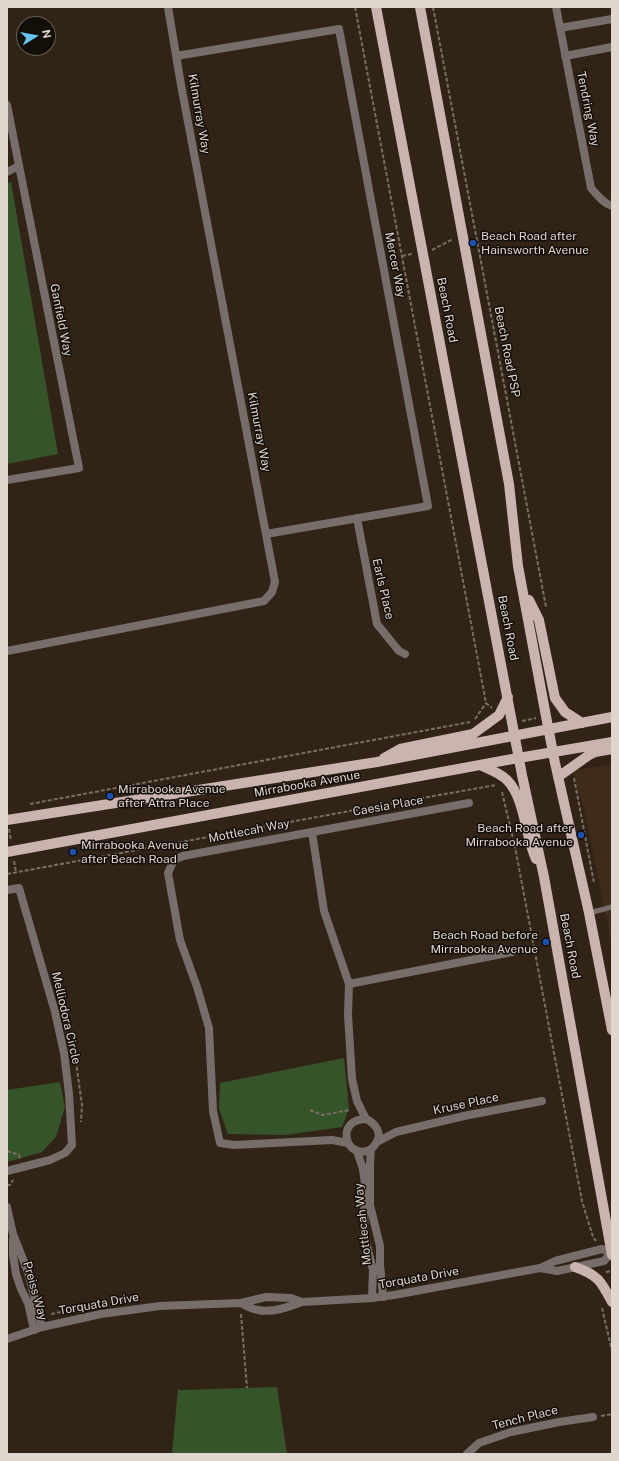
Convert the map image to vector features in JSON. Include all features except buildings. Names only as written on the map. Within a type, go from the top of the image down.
[{"type":"main road","name":"Beach Road","points":[[376,7],[513,723],[544,877],[612,1253]]},
{"type":"main road","name":"Beach Road","points":[[420,7],[509,484],[518,566],[524,591],[546,716],[558,777],[589,913],[612,1030]]},
{"type":"main road","points":[[524,591],[539,620],[555,698],[565,712],[582,723]]},
{"type":"main road","points":[[377,762],[400,749],[474,734],[499,715],[508,697]]},
{"type":"main road","name":"Mirrabooka Avenue","points":[[7,820],[377,762],[612,717]]},
{"type":"main road","name":"Mirrabooka Avenue","points":[[10,852],[612,742]]},
{"type":"main road","points":[[558,777],[589,755],[595,752],[612,749]]},
{"type":"main road","points":[[480,765],[494,771],[501,780],[507,780],[518,796],[530,848],[544,877]]},
{"type":"main road","points":[[575,1267],[595,1276],[605,1289],[612,1302]]},
{"type":"street","name":"Kilmurray Way","points":[[7,651],[264,601],[272,592],[275,582],[168,7]]},
{"type":"street","name":"Tendring Way","points":[[556,7],[591,188],[598,197],[608,205],[612,206]]},
{"type":"street","points":[[560,28],[612,19]]},
{"type":"street","name":"Mercer Way","points":[[176,56],[339,29],[428,506],[266,534]]},
{"type":"street","points":[[565,56],[612,47]]},
{"type":"street","name":"Ganfield Way","points":[[7,105],[78,468],[7,480]]},
{"type":"street","points":[[7,172],[19,166]]},
{"type":"street","name":"Earls Place","points":[[356,518],[377,624],[399,651],[406,654]]},
{"type":"street","name":"Caesia Place","points":[[312,832],[469,803]]},
{"type":"street","name":"Mottlecah Way","points":[[332,1140],[346,1131],[353,1121],[356,1105],[352,1079],[348,1015],[349,984],[324,911],[312,832],[183,856],[174,860],[168,873],[180,940],[197,987],[209,1028],[214,1110],[220,1142],[234,1145],[332,1140],[348,1144],[357,1151],[363,1170],[365,1184],[364,1234],[373,1270],[372,1298]]},
{"type":"street","name":"Melliodora Circle","points":[[7,890],[19,888],[55,1012],[64,1053],[69,1094],[72,1145],[65,1153],[50,1160],[7,1171]]},
{"type":"street","points":[[349,984],[512,952]]},
{"type":"street","name":"Kruse Place","points":[[377,1142],[396,1132],[464,1116],[542,1101]]},
{"type":"street","name":"Mottlecah Way","points":[[356,1105],[366,1119],[372,1121],[376,1126]]},
{"type":"street","points":[[353,1121],[366,1119]]},
{"type":"street","points":[[357,1151],[365,1152],[371,1149],[377,1142],[378,1132],[376,1126]]},
{"type":"street","name":"Kruse Place","points":[[376,1126],[396,1132]]},
{"type":"street","points":[[346,1131],[348,1144]]},
{"type":"street","name":"Mottlecah Way","points":[[371,1149],[370,1205],[380,1246],[383,1297]]},
{"type":"street","name":"Preiss Way","points":[[7,1207],[13,1234],[28,1272],[38,1328]]},
{"type":"street","name":"Preiss Way","points":[[13,1234],[13,1255],[16,1274],[38,1328]]},
{"type":"street","name":"Torquata Drive","points":[[241,1303],[257,1310],[267,1311],[292,1306],[302,1302],[383,1297],[540,1268],[555,1261],[602,1249],[612,1253],[604,1261],[557,1271],[540,1268]]},
{"type":"street","name":"Torquata Drive","points":[[8,1340],[38,1328],[101,1314],[160,1306],[241,1303],[266,1297],[291,1298],[302,1302]]},
{"type":"street","name":"Tench Place","points":[[467,1454],[479,1443],[511,1432],[593,1417]]},
{"type":"lane","points":[[589,913],[612,907]]},
{"type":"path","points":[[355,7],[486,703],[499,715]]},
{"type":"path","name":"Beach Road PSP","points":[[433,7],[547,614]]},
{"type":"path","points":[[402,256],[434,250],[450,239],[462,236]]},
{"type":"path","points":[[30,804],[473,722],[486,703]]},
{"type":"path","points":[[513,723],[546,716]]},
{"type":"path","points":[[569,768],[575,779],[596,889]]},
{"type":"path","points":[[7,874],[366,808],[501,780],[582,1202],[593,1237]]},
{"type":"path","points":[[7,820],[10,852],[16,873]]},
{"type":"path","points":[[310,1110],[322,1115],[356,1105]]},
{"type":"path","points":[[606,1272],[612,1271]]},
{"type":"path","points":[[241,1303],[247,1388]]},
{"type":"shaded area","points":[[612,764],[612,946],[584,809],[572,771]]},
{"type":"green space","points":[[11,182],[58,454],[7,464],[7,184]]},
{"type":"green space","points":[[344,1058],[349,1109],[342,1127],[285,1135],[228,1134],[219,1109],[220,1083]]},
{"type":"green space","points":[[60,1082],[65,1107],[56,1137],[42,1152],[7,1162],[7,1090]]},
{"type":"green space","points":[[277,1387],[287,1454],[172,1454],[178,1389]]},
{"type":"place","name":"Beach Road after Hainsworth Avenue","points":[[473,243]]},
{"type":"place","name":"Mirrabooka Avenue after Attra Place","points":[[110,796]]},
{"type":"place","name":"Beach Road after Mirrabooka Avenue","points":[[581,835]]},
{"type":"place","name":"Mirrabooka Avenue after Beach Road","points":[[73,852]]},
{"type":"place","name":"Beach Road before Mirrabooka Avenue","points":[[546,942]]}]
